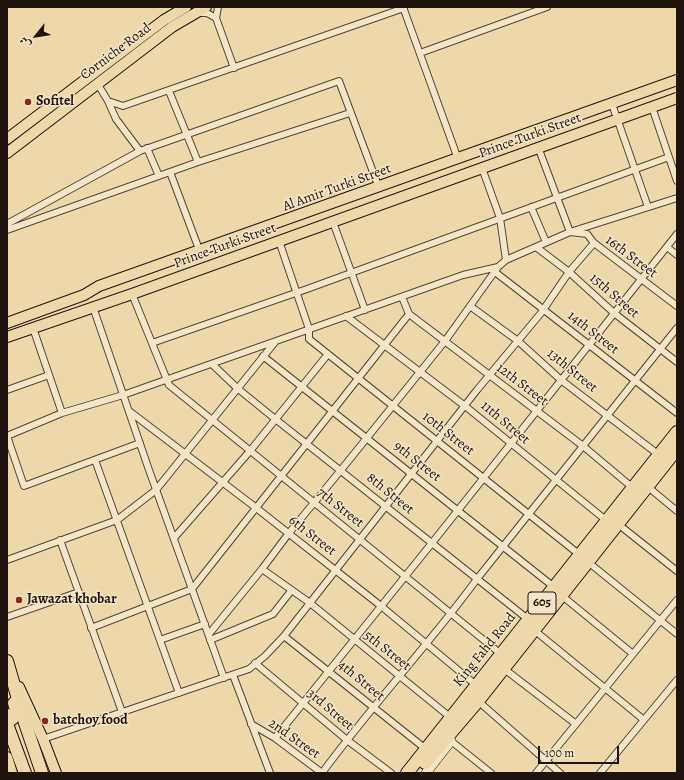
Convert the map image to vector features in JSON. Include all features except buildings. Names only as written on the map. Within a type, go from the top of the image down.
[{"type":"highway","name":"King Fahd Road","points":[[425,772],[464,717],[503,668],[531,625],[612,522],[633,488],[677,432]]},
{"type":"highway","name":"King Fahd Road","points":[[612,522],[648,487],[676,453]]},
{"type":"highway","name":"King Fahd Road","points":[[407,773],[501,654],[531,625]]},
{"type":"highway","points":[[7,715],[12,719],[17,714],[8,668]]},
{"type":"highway","points":[[8,668],[42,773]]},
{"type":"highway","points":[[8,726],[25,773]]},
{"type":"main road","name":"Corniche Road","points":[[7,139],[164,20],[186,7]]},
{"type":"main road","name":"Corniche Road","points":[[7,153],[172,27],[206,7]]},
{"type":"main road","name":"Al Amir Turki Street","points":[[7,323],[84,295],[99,286],[200,252],[677,80]]},
{"type":"main road","name":"Prince Turki Street","points":[[7,337],[334,222],[677,98]]},
{"type":"main road","points":[[84,295],[91,308]]},
{"type":"main road","points":[[8,668],[43,739],[56,773]]},
{"type":"main road","points":[[425,772],[451,741],[464,717]]},
{"type":"main road","points":[[401,773],[422,746],[447,721]]},
{"type":"main road","points":[[7,757],[12,773]]},
{"type":"street","points":[[218,7],[216,18],[234,68]]},
{"type":"street","points":[[420,53],[546,7]]},
{"type":"street","points":[[108,101],[123,106],[404,8],[458,159]]},
{"type":"street","points":[[197,12],[207,13],[216,18]]},
{"type":"street","points":[[7,224],[144,149],[339,81],[378,188]]},
{"type":"street","points":[[97,84],[108,101],[116,119],[144,149],[159,176]]},
{"type":"street","points":[[169,91],[198,162]]},
{"type":"street","points":[[612,104],[648,207]]},
{"type":"street","points":[[652,107],[677,181]]},
{"type":"street","points":[[7,230],[198,162],[350,113]]},
{"type":"street","points":[[538,147],[570,232]]},
{"type":"street","points":[[152,342],[297,293],[669,157]]},
{"type":"street","points":[[482,168],[500,218],[506,260]]},
{"type":"street","points":[[170,172],[200,252]]},
{"type":"street","points":[[210,637],[288,533],[342,470],[445,341],[496,269],[506,260],[570,232],[677,198]]},
{"type":"street","points":[[531,207],[546,242]]},
{"type":"street","points":[[334,222],[365,310]]},
{"type":"street","name":"16th Street","points":[[570,232],[587,234],[594,243],[677,306]]},
{"type":"street","points":[[275,738],[511,445],[677,234]]},
{"type":"street","points":[[279,241],[309,329]]},
{"type":"street","points":[[43,739],[233,675],[249,669],[265,656],[284,636],[489,375],[543,310],[569,272],[594,243]]},
{"type":"street","name":"15th Street","points":[[536,247],[569,272],[614,313],[677,362]]},
{"type":"street","points":[[667,247],[677,255]]},
{"type":"street","points":[[140,443],[24,486],[7,436],[62,413],[123,395],[463,275],[496,269]]},
{"type":"street","name":"14th Street","points":[[496,269],[543,310],[677,413]]},
{"type":"street","points":[[132,294],[166,380]]},
{"type":"street","points":[[91,628],[192,589],[255,507],[385,347],[409,314],[402,297]]},
{"type":"street","name":"13th Street","points":[[470,306],[518,341],[561,380],[609,415],[659,455]]},
{"type":"street","points":[[91,308],[224,678]]},
{"type":"street","name":"12th Street","points":[[409,314],[583,446],[633,488]]},
{"type":"street","name":"11th Street","points":[[346,316],[465,406],[511,445],[677,571]]},
{"type":"street","points":[[33,328],[62,413]]},
{"type":"street","points":[[322,773],[398,676],[452,613],[503,546],[677,328]]},
{"type":"street","name":"10th Street","points":[[309,329],[309,339],[358,379],[438,440],[677,634]]},
{"type":"street","points":[[7,560],[117,520],[156,490],[276,341]]},
{"type":"street","points":[[174,538],[250,451],[274,418],[328,354]]},
{"type":"street","name":"9th Street","points":[[263,356],[459,510],[633,654]]},
{"type":"street","name":"8th Street","points":[[212,364],[237,388],[342,470],[477,579],[644,720]]},
{"type":"street","points":[[7,390],[49,375]]},
{"type":"street","name":"7th Street","points":[[166,380],[169,385],[501,654]]},
{"type":"street","name":"6th Street","points":[[129,411],[336,570],[476,685]]},
{"type":"street","points":[[95,460],[179,693]]},
{"type":"street","points":[[648,487],[677,511]]},
{"type":"street","points":[[60,540],[122,712]]},
{"type":"street","name":"5th Street","points":[[262,569],[310,603],[398,676],[447,721]]},
{"type":"street","points":[[210,637],[273,614],[291,590]]},
{"type":"street","points":[[7,617],[79,592]]},
{"type":"street","points":[[536,773],[677,600]]},
{"type":"street","points":[[160,640],[204,624]]},
{"type":"street","name":"4th Street","points":[[284,636],[329,670],[422,746]]},
{"type":"street","name":"3rd Street","points":[[255,663],[347,740],[391,773]]},
{"type":"street","points":[[503,668],[576,724]]},
{"type":"street","points":[[233,675],[270,773]]},
{"type":"street","points":[[600,773],[677,680]]},
{"type":"street","points":[[478,701],[560,773]]},
{"type":"street","name":"2nd Street","points":[[251,724],[275,738],[322,773]]},
{"type":"street","points":[[451,741],[491,773]]},
{"type":"place","name":"Sofitel","points":[[28,102]]},
{"type":"place","name":"Jawazat khobar","points":[[19,600]]},
{"type":"place","name":"batchoy food","points":[[45,721]]}]
